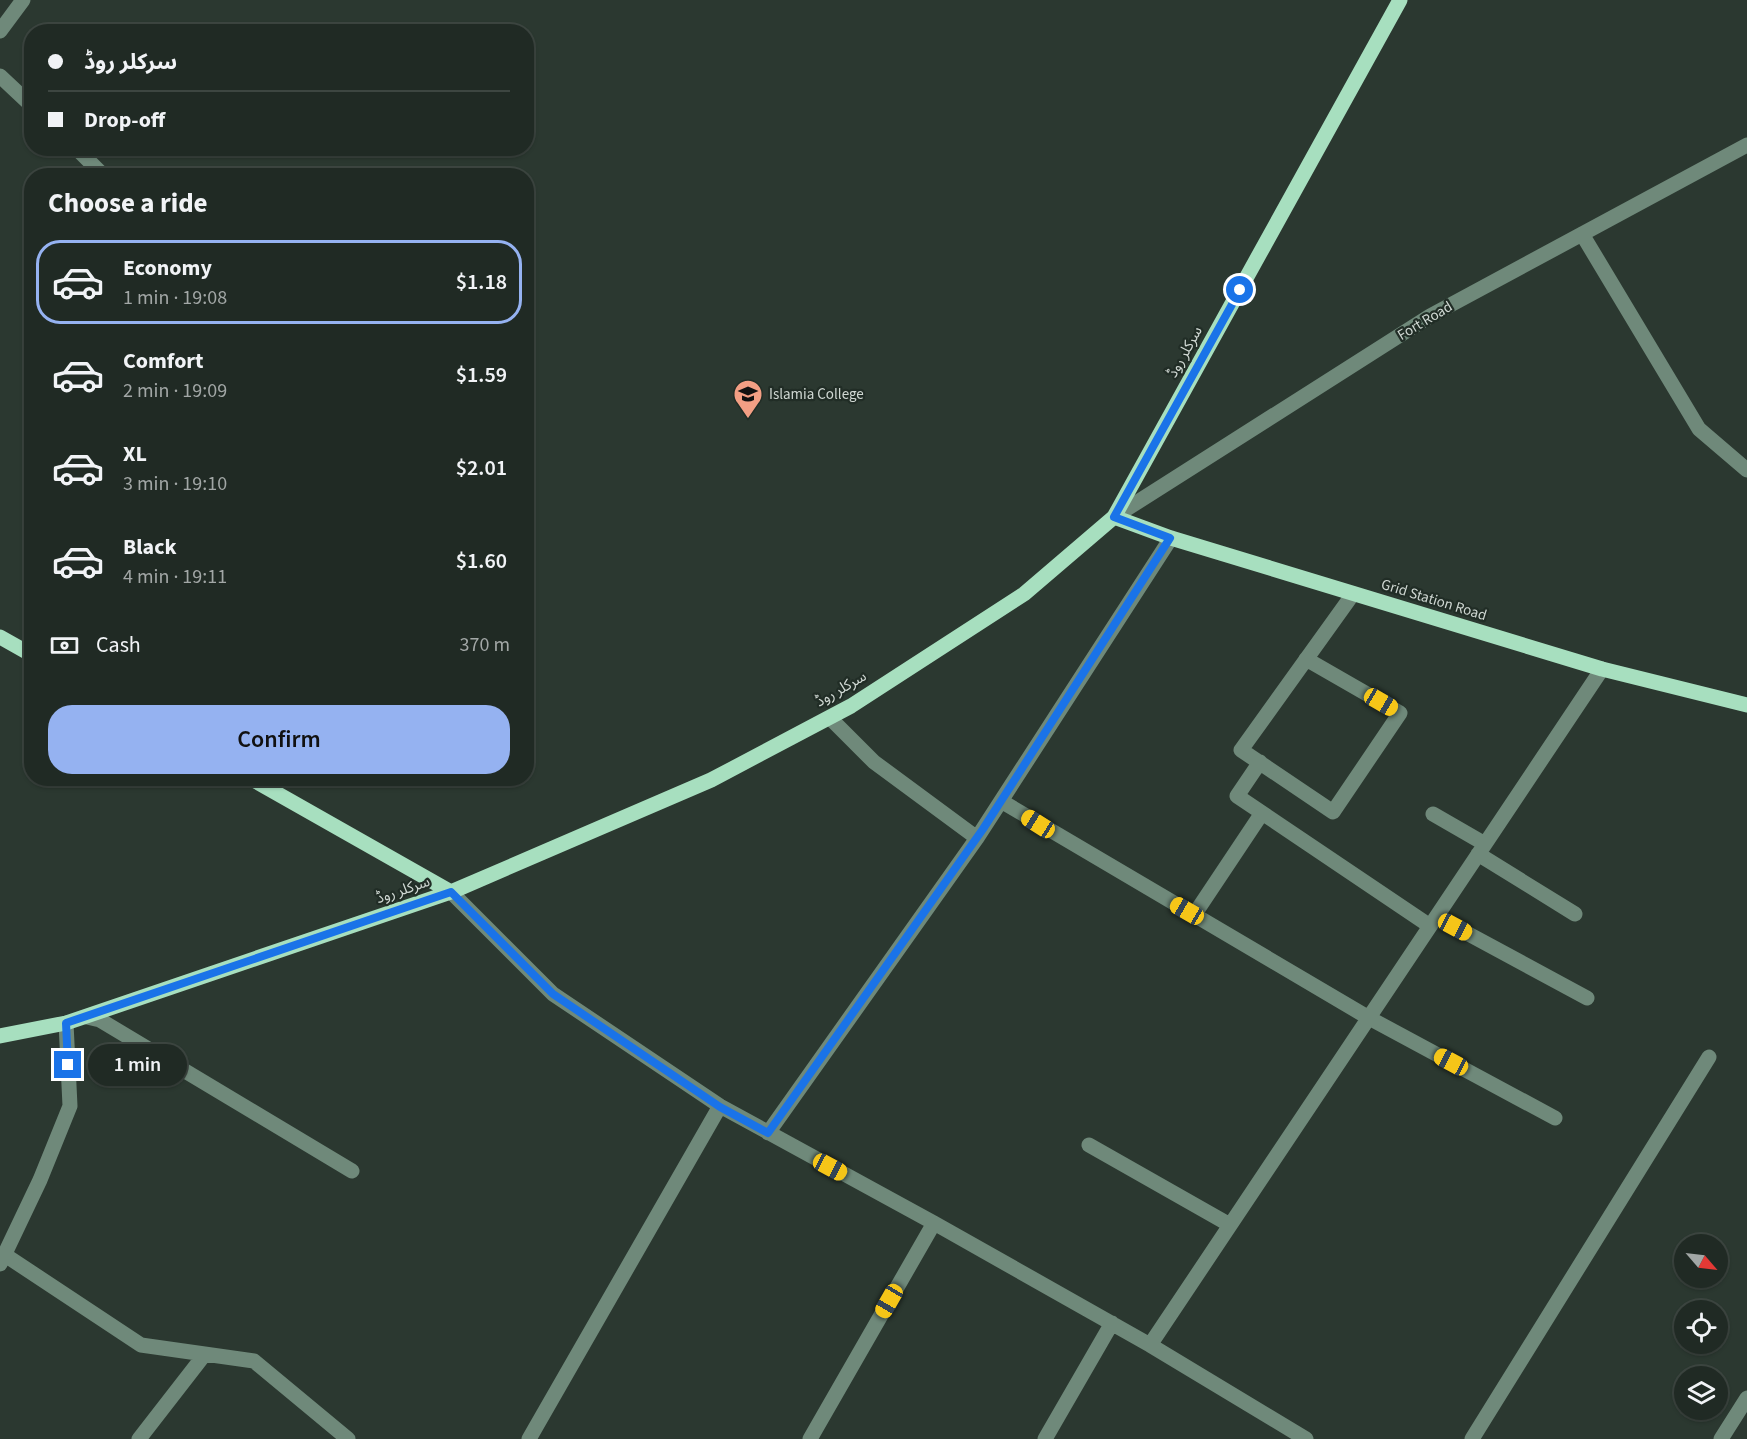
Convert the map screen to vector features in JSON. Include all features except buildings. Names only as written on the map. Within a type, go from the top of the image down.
[{"type":"main road","name":"سرکلر روڈ","points":[[0,1036],[87,1017],[451,892],[711,780],[851,706],[1024,594],[1114,517],[1400,0]]},
{"type":"main road","name":"Grid Station Road","points":[[1114,517],[1170,538],[1602,669],[1747,705]]},
{"type":"main road","points":[[0,637],[24,650]]},
{"type":"main road","points":[[264,786],[451,892]]},
{"type":"street","points":[[0,31],[23,0]]},
{"type":"street","points":[[0,76],[24,98]]},
{"type":"street","name":"Fort Road","points":[[1114,517],[1430,316],[1747,145]]},
{"type":"street","points":[[84,156],[96,168]]},
{"type":"street","points":[[1582,234],[1699,429],[1747,470]]},
{"type":"street","points":[[768,1133],[977,838],[1170,538]]},
{"type":"street","points":[[1306,659],[1400,713],[1333,812],[1241,750],[1306,659],[1353,594]]},
{"type":"street","points":[[1150,1345],[1602,669]]},
{"type":"street","points":[[830,718],[874,762],[977,838]]},
{"type":"street","points":[[1260,762],[1237,796],[1433,921],[1587,998]]},
{"type":"street","points":[[1001,801],[1369,1018],[1555,1118]]},
{"type":"street","points":[[1194,915],[1262,813]]},
{"type":"street","points":[[1433,814],[1575,914]]},
{"type":"street","points":[[451,892],[553,994],[720,1107],[1112,1323],[1306,1439]]},
{"type":"street","points":[[87,1017],[100,1020],[352,1171]]},
{"type":"street","points":[[66,1023],[70,1106],[40,1180],[3,1259],[141,1345],[254,1361],[348,1439]]},
{"type":"street","points":[[1472,1439],[1709,1057]]},
{"type":"street","points":[[529,1439],[720,1107]]},
{"type":"street","points":[[1089,1145],[1230,1225]]},
{"type":"street","points":[[810,1439],[934,1223]]},
{"type":"street","points":[[1046,1439],[1112,1323]]},
{"type":"street","points":[[139,1439],[205,1354]]},
{"type":"street","points":[[1721,1439],[1747,1398]]},
{"type":"place","name":"Islamia College","points":[[748,420]]},
{"type":"route","points":[[68,1065],[66,1023],[451,892],[553,994],[720,1107],[768,1133],[983,829],[1170,538],[1114,517],[1240,290]]}]
